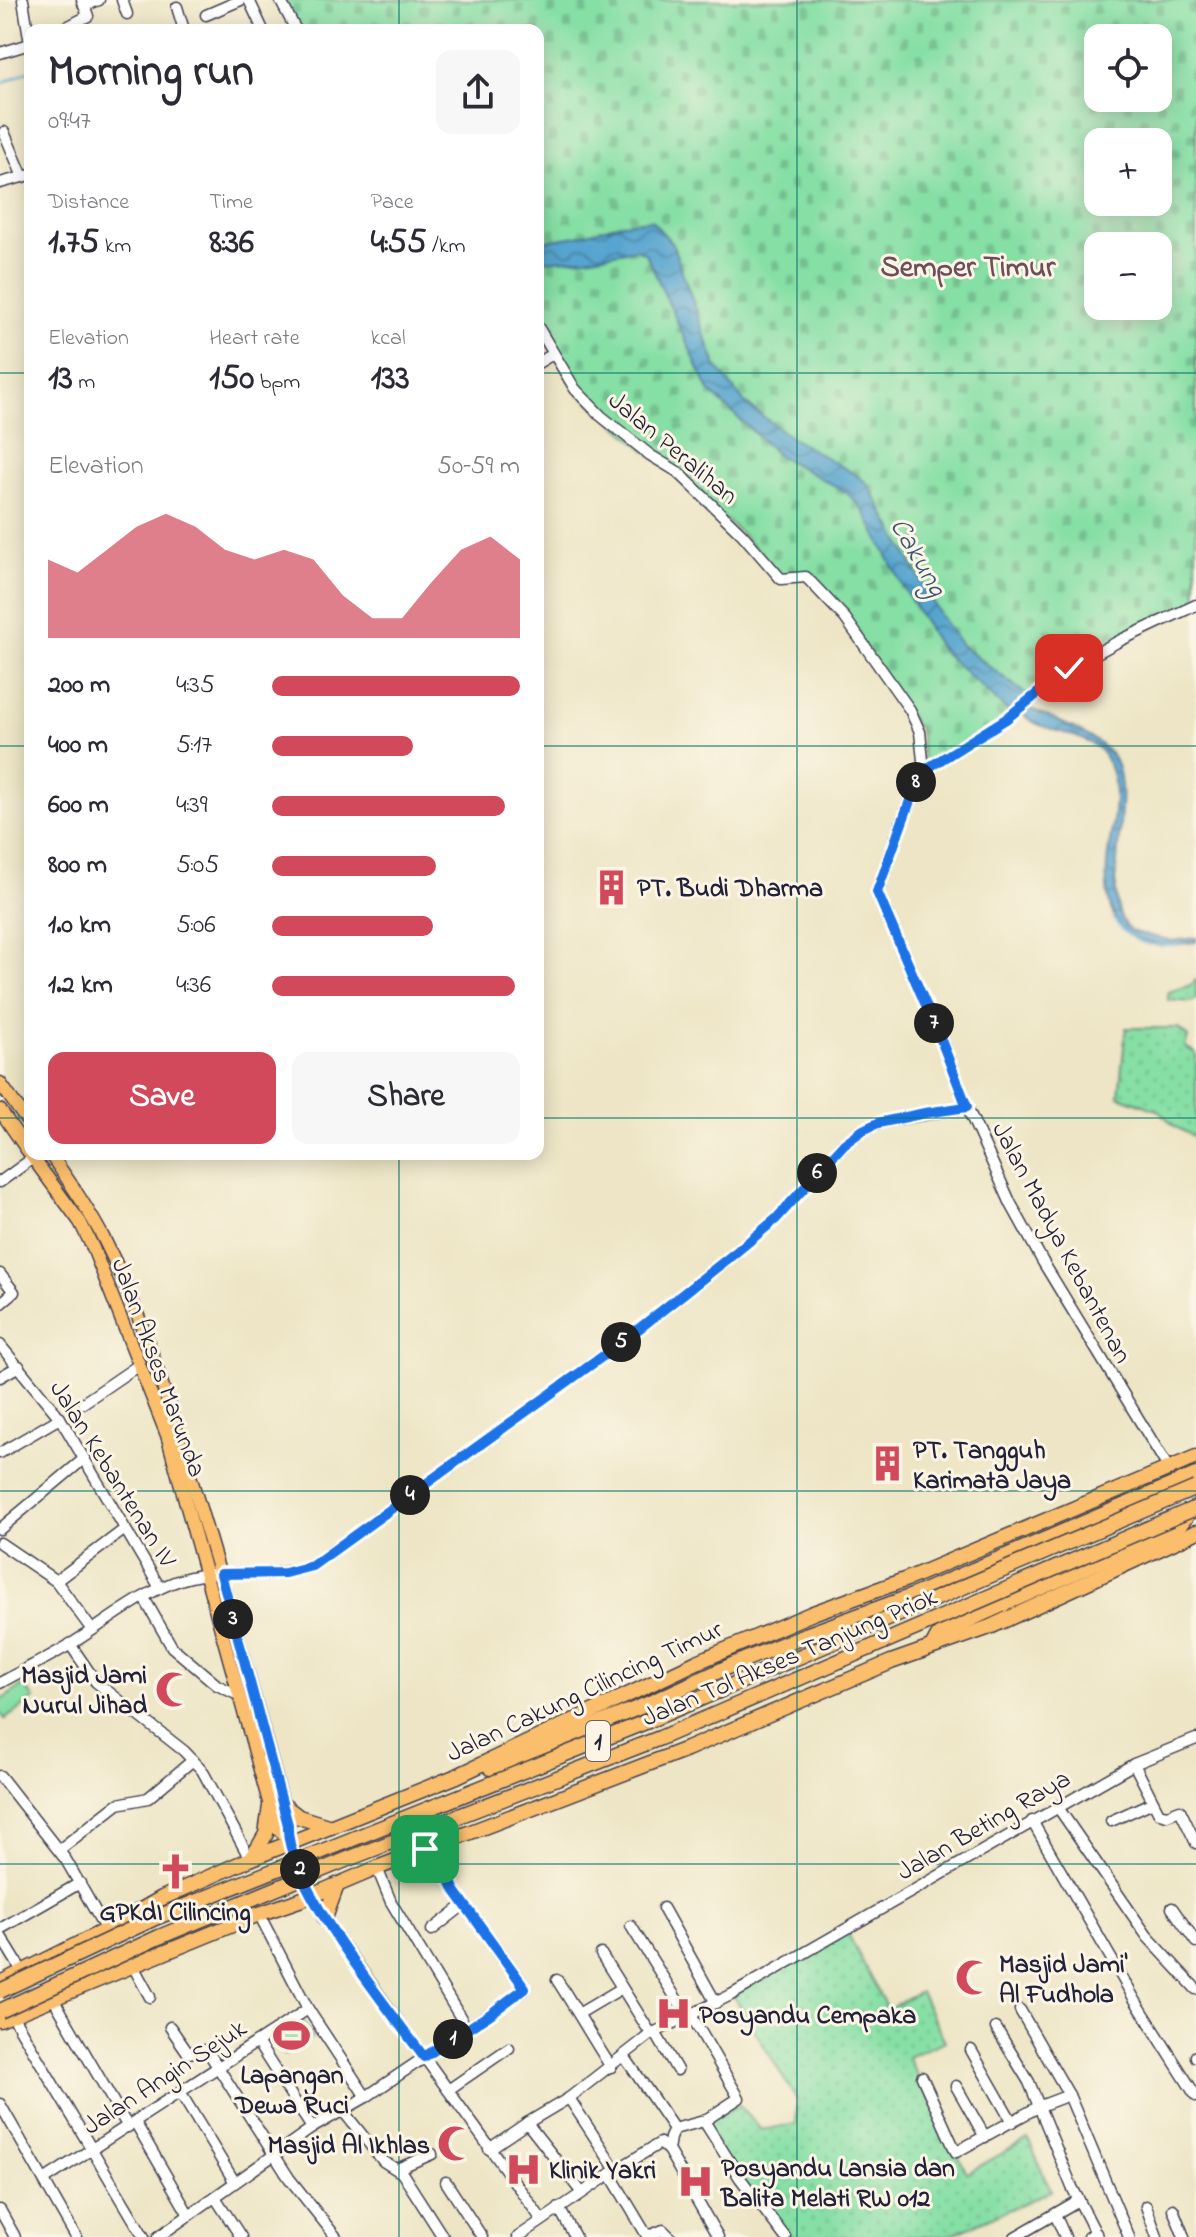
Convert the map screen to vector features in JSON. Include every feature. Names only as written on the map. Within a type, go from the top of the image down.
[{"type":"highway","name":"Jalan Cakung Cilincing Timur","points":[[0,1983],[162,1898],[288,1840],[335,1826],[457,1776],[697,1662],[813,1613],[907,1579],[1196,1457]]},
{"type":"highway","points":[[457,1776],[480,1773],[537,1751],[805,1635],[912,1596],[1196,1475]]},
{"type":"highway","name":"Jalan Tol Akses Tanjung Priok","points":[[0,1991],[155,1918],[648,1721],[1196,1488]]},
{"type":"highway","points":[[932,1647],[944,1631],[1179,1526],[1194,1509]]},
{"type":"highway","name":"Jalan Tol Akses Tanjung Priok","points":[[4,2015],[159,1937],[348,1859],[660,1738],[1194,1509]]},
{"type":"highway","points":[[4,2015],[259,1914],[308,1889],[332,1887],[687,1749],[869,1671],[990,1627],[1196,1532]]},
{"type":"highway","points":[[251,1858],[266,1834],[276,1805],[299,1817],[335,1826],[347,1869],[357,1876]]},
{"type":"highway","points":[[325,1918],[332,1887]]},
{"type":"main road","points":[[0,1083],[24,1117]]},
{"type":"main road","name":"Jalan Akses Marunda","points":[[2,1116],[24,1146]]},
{"type":"main road","name":"Jalan Akses Marunda","points":[[35,1160],[80,1222],[167,1435],[238,1695],[276,1805],[288,1825],[288,1840],[308,1889]]},
{"type":"main road","name":"Jalan Akses Marunda","points":[[54,1160],[80,1196],[100,1232],[135,1313],[176,1428],[221,1574],[276,1805]]},
{"type":"street","points":[[23,0],[27,24]]},
{"type":"street","points":[[122,0],[127,14]]},
{"type":"street","points":[[206,15],[241,0]]},
{"type":"street","points":[[249,0],[260,24]]},
{"type":"street","points":[[280,0],[293,24]]},
{"type":"street","points":[[75,24],[86,19],[91,2]]},
{"type":"street","points":[[177,7],[182,24]]},
{"type":"street","points":[[0,53],[24,46]]},
{"type":"street","points":[[4,132],[24,172]]},
{"type":"street","points":[[0,183],[24,177]]},
{"type":"street","name":"Jalan Peralihan","points":[[544,338],[575,389],[601,416],[650,455],[678,472],[742,534],[781,579],[806,577],[825,595],[845,618],[910,710],[920,732],[924,770]]},
{"type":"street","points":[[544,359],[553,354]]},
{"type":"street","points":[[967,1107],[877,892],[917,779],[924,770],[1009,716],[1069,668],[1196,605]]},
{"type":"street","name":"Jalan Madya Kebantenan","points":[[0,1683],[160,1588],[185,1578],[205,1574],[285,1573],[312,1566],[617,1346],[723,1263],[776,1219],[844,1144],[878,1123],[925,1113],[967,1107],[1011,1204],[1043,1262],[1169,1469]]},
{"type":"street","points":[[0,1182],[25,1160]]},
{"type":"street","points":[[0,1274],[14,1292],[0,1304]]},
{"type":"street","name":"Jalan Kebantenan IV","points":[[0,1345],[60,1418],[160,1588]]},
{"type":"street","points":[[83,1403],[140,1364]]},
{"type":"street","points":[[0,1377],[19,1366]]},
{"type":"street","points":[[0,1453],[60,1418]]},
{"type":"street","points":[[0,1529],[85,1458]]},
{"type":"street","points":[[56,1581],[125,1529]]},
{"type":"street","points":[[0,1543],[56,1581],[92,1630]]},
{"type":"street","points":[[144,1598],[172,1647],[217,1685],[238,1695]]},
{"type":"street","points":[[70,1644],[96,1682],[202,1770],[251,1858]]},
{"type":"street","name":"Jalan Beting Raya","points":[[489,2149],[569,2098],[653,2033],[716,2003],[1134,1764],[1196,1739]]},
{"type":"street","points":[[59,1850],[118,1804],[148,1798],[193,1760]]},
{"type":"street","points":[[1134,1764],[1162,1816],[1180,1810],[1196,1843]]},
{"type":"street","points":[[0,1776],[59,1850],[106,1930]]},
{"type":"street","points":[[1111,1821],[1153,1802]]},
{"type":"street","points":[[1057,1806],[1147,1936],[1196,1989]]},
{"type":"street","points":[[1032,1821],[1073,1896],[1196,2096]]},
{"type":"street","points":[[158,2237],[275,2153],[468,2030],[525,1988],[447,1874],[425,1849]]},
{"type":"street","points":[[377,1868],[391,1902],[468,2030]]},
{"type":"street","points":[[2,1930],[80,1883]]},
{"type":"street","points":[[308,1889],[325,1918],[542,2220]]},
{"type":"street","points":[[432,1930],[465,1904]]},
{"type":"street","points":[[663,1908],[716,2003]]},
{"type":"street","points":[[1172,1908],[1195,1940]]},
{"type":"street","points":[[0,1914],[2,1930],[22,1971]]},
{"type":"street","points":[[259,1914],[308,2009],[366,2097]]},
{"type":"street","points":[[631,1926],[739,2097],[704,2121],[674,2129]]},
{"type":"street","points":[[601,1954],[677,2070]]},
{"type":"street","points":[[133,1966],[150,1997]]},
{"type":"street","points":[[557,1980],[611,2067]]},
{"type":"street","points":[[580,2013],[622,1988]]},
{"type":"street","points":[[53,1998],[189,2215]]},
{"type":"street","name":"Jalan Angin Sejuk","points":[[44,2180],[308,2009]]},
{"type":"street","points":[[1020,2010],[1069,2095],[1129,2237]]},
{"type":"street","points":[[4,2015],[144,2237]]},
{"type":"street","points":[[170,2027],[188,2053],[207,2050],[289,2178],[336,2237]]},
{"type":"street","points":[[996,2028],[1040,2106],[1093,2234]]},
{"type":"street","points":[[257,2042],[312,2128]]},
{"type":"street","points":[[448,2090],[509,2048]]},
{"type":"street","points":[[971,2050],[1012,2122]]},
{"type":"street","points":[[624,2056],[674,2129]]},
{"type":"street","points":[[922,2077],[956,2152],[1040,2106],[1069,2095]]},
{"type":"street","points":[[956,2086],[985,2137]]},
{"type":"street","points":[[180,2092],[234,2181]]},
{"type":"street","points":[[569,2098],[646,2234],[663,2230],[670,2237]]},
{"type":"street","points":[[0,2104],[3,2119],[44,2180],[76,2237]]},
{"type":"street","points":[[343,2111],[383,2161],[402,2173],[443,2237]]},
{"type":"street","points":[[704,2121],[740,2178],[785,2237]]},
{"type":"street","points":[[527,2123],[582,2193]]},
{"type":"street","points":[[668,2150],[674,2129]]},
{"type":"street","points":[[518,2237],[613,2172],[657,2144],[664,2144],[718,2237]]},
{"type":"street","points":[[397,2169],[432,2154]]},
{"type":"street","points":[[446,2182],[482,2237]]},
{"type":"street","points":[[215,2197],[241,2237]]},
{"type":"street","points":[[1015,2237],[1079,2200]]},
{"type":"street","points":[[1146,2206],[1157,2237]]},
{"type":"street","points":[[559,2208],[575,2237]]},
{"type":"street","points":[[1173,2209],[1184,2237]]},
{"type":"street","points":[[0,2210],[15,2237]]},
{"type":"street","points":[[1055,2214],[1065,2237]]},
{"type":"street","points":[[176,2224],[184,2237]]},
{"type":"green space","points":[[280,0],[1196,0],[1196,605],[1069,668],[1006,719],[924,770],[920,732],[845,618],[806,577],[781,579],[742,534],[575,389],[544,337],[544,24],[293,24]]},
{"type":"green space","points":[[1196,980],[1196,999],[1191,1002],[1168,1000],[1168,992],[1189,986]]},
{"type":"green space","points":[[1126,1028],[1178,1028],[1188,1037],[1185,1047],[1196,1053],[1196,1138],[1174,1126],[1160,1111],[1119,1096]]},
{"type":"green space","points":[[24,1685],[34,1699],[5,1719],[0,1712],[0,1701]]},
{"type":"green space","points":[[846,1930],[887,2009],[920,1992],[945,2041],[908,2057],[967,2173],[1028,2139],[1051,2191],[946,2237],[783,2237],[700,2124],[739,2105],[761,2130],[796,2124],[797,2100],[733,1995]]},
{"type":"green space","name":"Lapangan Dewa Ruci","points":[[300,2016],[313,2037],[284,2055],[272,2034]]},
{"type":"water","points":[[651,220],[672,243],[716,366],[745,403],[792,438],[868,484],[940,615],[961,645],[1031,698],[1027,702],[1028,707],[1081,732],[1109,752],[1117,766],[1121,784],[1116,897],[1121,917],[1130,931],[1172,941],[1196,938],[1196,942],[1154,943],[1138,939],[1116,920],[1107,886],[1115,794],[1114,781],[1104,755],[1085,740],[1036,723],[1020,709],[1011,714],[941,650],[903,587],[863,509],[846,492],[779,456],[709,391],[646,254],[636,249],[587,258],[544,261],[544,241],[577,236],[623,223]]},
{"type":"waterway","name":"Cakung","points":[[0,84],[24,73]]},
{"type":"waterway","name":"Cakung","points":[[1114,919],[1135,939],[1151,945],[1180,944]]},
{"type":"place","name":"PT. Budi Dharma","points":[[611,887]]},
{"type":"place","name":"PT. Tangguh Karimata Jaya","points":[[887,1464]]},
{"type":"place","name":"Masjid Jami Nurul Jihad","points":[[173,1689]]},
{"type":"place","name":"GPKdI Cilincing","points":[[175,1872]]},
{"type":"place","name":"Masjid Jami' Al Fudhola","points":[[973,1978]]},
{"type":"place","name":"Posyandu Cempaka","points":[[673,2014]]},
{"type":"place","name":"Lapangan Dewa Ruci","points":[[292,2035]]},
{"type":"place","name":"Masjid Al Ikhlas","points":[[456,2144]]},
{"type":"place","name":"Klinik Yakri","points":[[523,2169]]},
{"type":"place","name":"Posyandu Lansia dan Balita Melati RW 012","points":[[695,2182]]},
{"type":"district","name":"Semper Timur","points":[[968,266]]},
{"type":"route","points":[[425,1849],[447,1874],[455,1891],[525,1988],[468,2030],[424,2057],[331,1928],[305,1883],[287,1837],[288,1825],[221,1574],[285,1573],[312,1566],[617,1346],[735,1253],[776,1219],[844,1144],[863,1130],[878,1123],[967,1107],[877,892],[920,773],[1006,719],[1069,668]]}]
